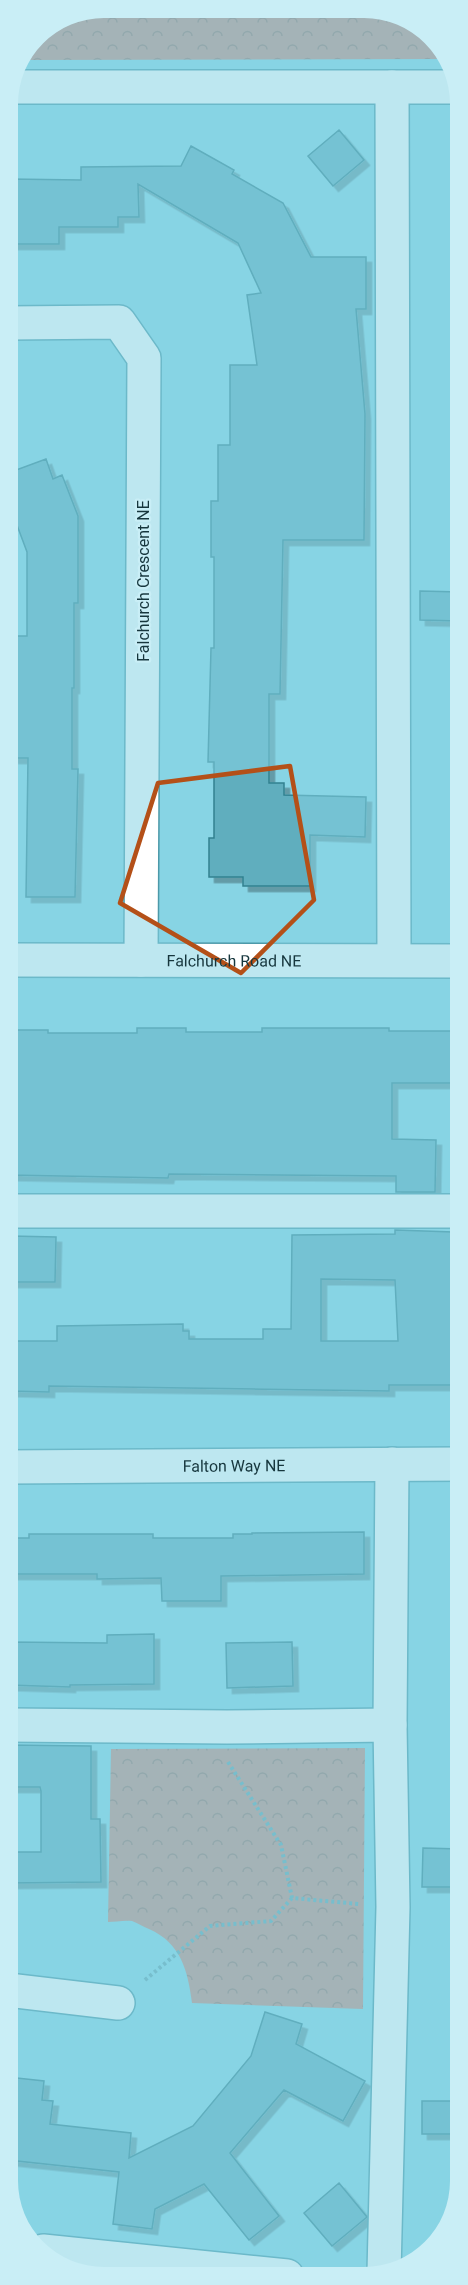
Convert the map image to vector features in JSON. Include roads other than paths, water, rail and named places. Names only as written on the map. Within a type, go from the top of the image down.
[{"type":"street","points":[[20,87],[448,87]]},
{"type":"street","points":[[392,87],[394,960]]},
{"type":"street","name":"Falchurch Crescent NE","points":[[18,323],[119,322],[144,358],[141,960]]},
{"type":"street","name":"Falchurch Road NE","points":[[18,960],[450,961]]},
{"type":"street","points":[[18,1211],[450,1211]]},
{"type":"street","points":[[384,2264],[393,1907],[390,1725],[392,1464]]},
{"type":"street","name":"Falton Way NE","points":[[18,1467],[450,1464]]},
{"type":"street","points":[[18,1725],[227,1727],[390,1725]]},
{"type":"street","points":[[18,1991],[118,2003]]},
{"type":"street","points":[[57,2252],[199,2267]]}]
